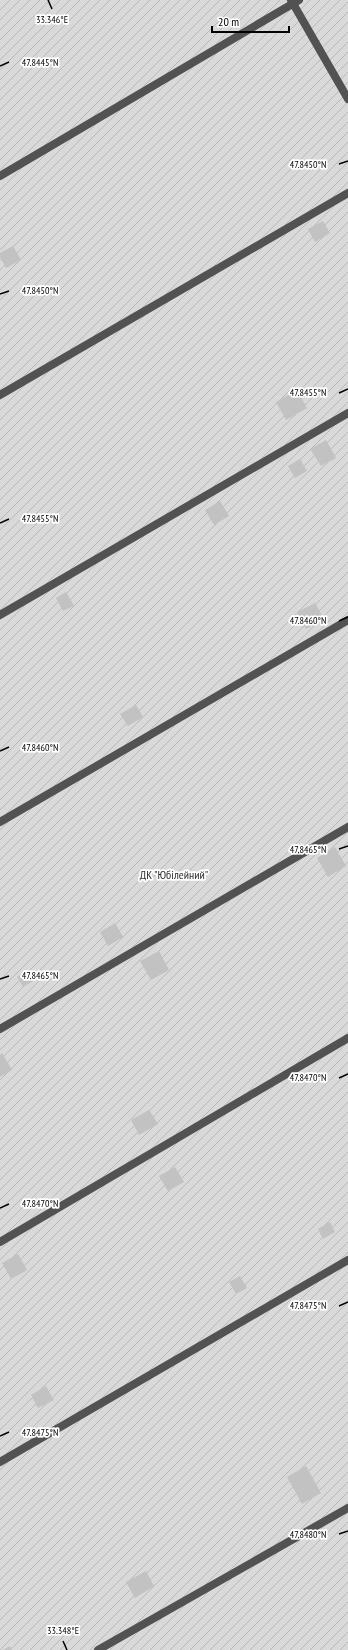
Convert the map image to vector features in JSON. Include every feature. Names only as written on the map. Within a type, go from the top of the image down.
[{"type":"lane","points":[[0,176],[294,1],[348,99]]},
{"type":"lane","points":[[0,395],[348,193]]},
{"type":"lane","points":[[0,615],[348,413]]},
{"type":"lane","points":[[0,822],[348,620]]},
{"type":"lane","points":[[0,1029],[348,827]]},
{"type":"lane","points":[[0,1242],[348,1038]]},
{"type":"lane","points":[[0,1462],[348,1260]]},
{"type":"lane","points":[[98,1650],[348,1508]]},
{"type":"green space","name":"ДК \"Юбілейний\"","points":[[0,0],[348,0],[348,1650],[0,1650]]},
{"type":"building","points":[[323,221],[330,233],[315,242],[308,229]]},
{"type":"building","points":[[13,246],[21,260],[6,268],[0,257],[0,253]]},
{"type":"building","points":[[297,390],[307,408],[286,420],[276,402]]},
{"type":"building","points":[[326,440],[336,458],[321,466],[310,449]]},
{"type":"building","points":[[300,459],[307,471],[295,478],[288,466]]},
{"type":"building","points":[[220,501],[229,516],[214,525],[205,510]]},
{"type":"building","points":[[66,592],[74,606],[63,611],[56,598]]},
{"type":"building","points":[[315,603],[324,619],[306,629],[297,612]]},
{"type":"building","points":[[136,705],[143,717],[128,726],[120,714]]},
{"type":"building","points":[[335,847],[346,866],[328,877],[317,858]]},
{"type":"building","points":[[115,923],[123,937],[108,946],[100,932]]},
{"type":"building","points":[[159,951],[169,970],[151,980],[140,961]]},
{"type":"building","points":[[29,970],[35,980],[23,987],[17,977]]},
{"type":"building","points":[[2,1053],[12,1070],[0,1077],[0,1055]]},
{"type":"building","points":[[149,1110],[158,1124],[139,1135],[131,1120]]},
{"type":"building","points":[[175,1167],[184,1182],[168,1191],[159,1176]]},
{"type":"building","points":[[330,1222],[335,1232],[323,1239],[318,1229]]},
{"type":"building","points":[[18,1254],[27,1270],[11,1279],[2,1263]]},
{"type":"building","points":[[240,1276],[247,1288],[236,1294],[229,1282]]},
{"type":"building","points":[[46,1386],[54,1400],[38,1408],[31,1395]]},
{"type":"building","points":[[306,1466],[321,1493],[302,1504],[287,1477]]},
{"type":"building","points":[[146,1571],[154,1586],[135,1598],[126,1582]]},
{"type":"building","points":[[10,1646],[12,1650],[3,1650]]}]
